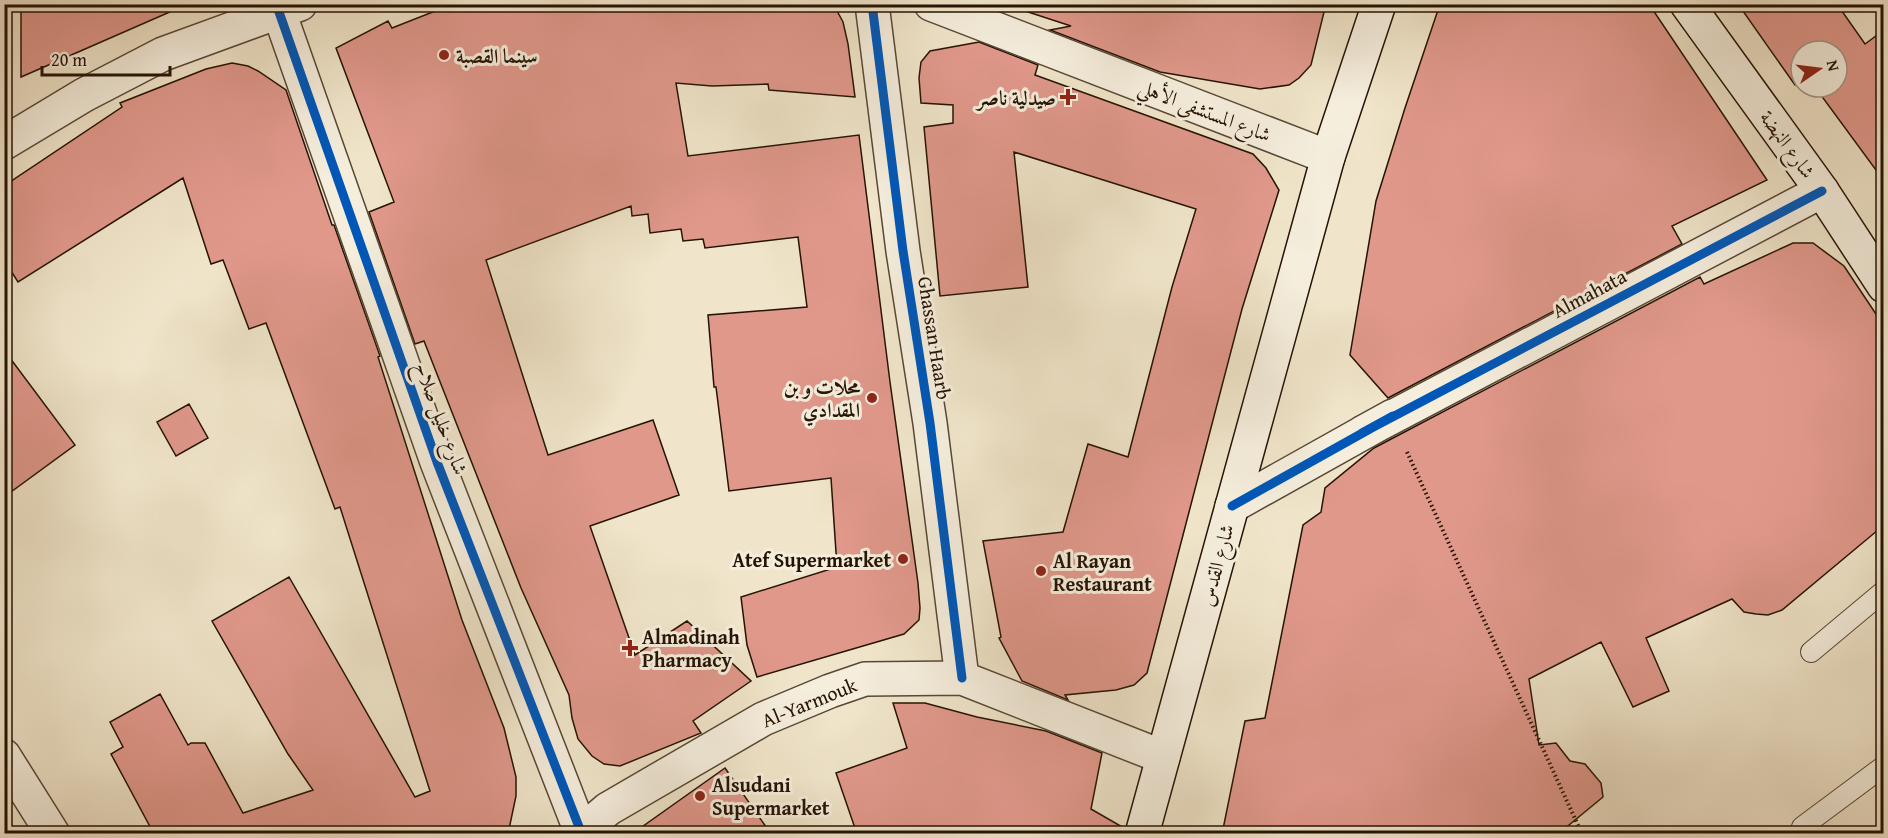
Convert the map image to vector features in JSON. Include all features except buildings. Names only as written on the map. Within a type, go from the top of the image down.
[{"type":"street","name":"Ghassan Haarb","points":[[872,4],[903,251],[930,423],[962,678]]},
{"type":"street","name":"شارع المستشفى الأهلي","points":[[931,4],[1328,157]]},
{"type":"street","points":[[1328,157],[1379,4]]},
{"type":"street","name":"شارع النهضة","points":[[1687,4],[1822,191],[1884,286]]},
{"type":"street","points":[[4,143],[84,94],[163,54],[290,8]]},
{"type":"street","name":"شارع خليل صلاح","points":[[290,8],[437,462],[580,833]]},
{"type":"street","name":"شارع القدس","points":[[1142,834],[1328,157]]},
{"type":"street","name":"Almahata","points":[[1393,416],[1362,434],[1822,191]]},
{"type":"street","points":[[1232,506],[1393,416]]},
{"type":"street","name":"Al-Yarmouk","points":[[580,833],[608,809],[753,725],[830,691],[865,679],[962,678],[1163,757]]},
{"type":"street","points":[[4,756],[53,834]]},
{"type":"lane","points":[[1811,652],[1884,591]]},
{"type":"lane","points":[[1804,834],[1802,827],[1884,766]]},
{"type":"path","points":[[1393,416],[1399,435],[1582,834]]},
{"type":"cycle path","points":[[872,4],[903,251],[930,423],[962,678]]},
{"type":"cycle path","points":[[279,12],[437,462],[581,832],[579,834]]},
{"type":"cycle path","points":[[1232,506],[1393,416],[1362,433],[1822,191]]},
{"type":"place","name":"سينما القصبة","points":[[444,55]]},
{"type":"place","name":"صيدلية ناصر","points":[[1068,97]]},
{"type":"place","name":"محلات و بن المقدادي","points":[[872,398]]},
{"type":"place","name":"Atef Supermarket","points":[[903,559]]},
{"type":"place","name":"Al Rayan Restaurant","points":[[1041,571]]},
{"type":"place","name":"Almadinah Pharmacy","points":[[630,648]]},
{"type":"place","name":"Alsudani Supermarket","points":[[700,796]]}]
